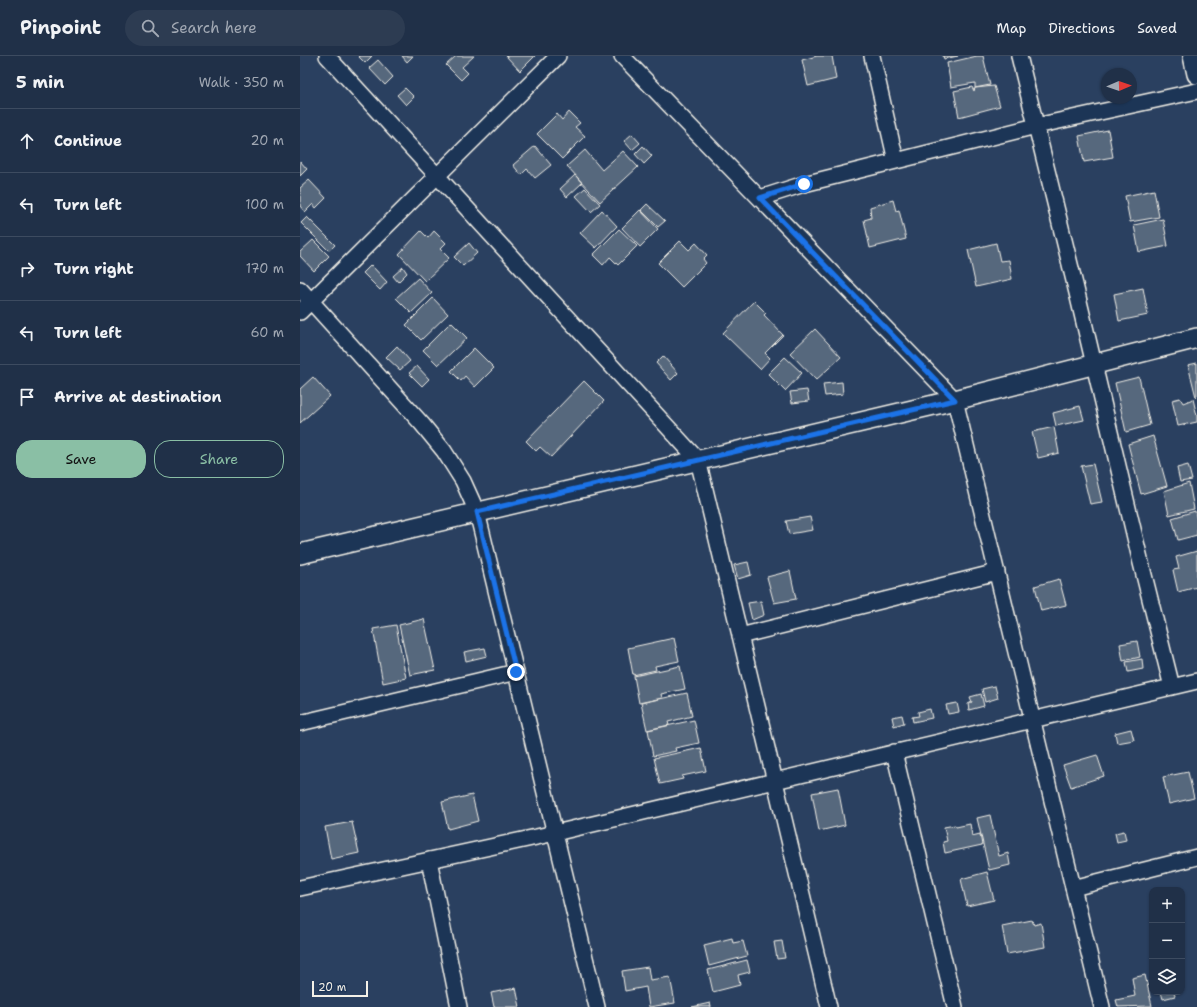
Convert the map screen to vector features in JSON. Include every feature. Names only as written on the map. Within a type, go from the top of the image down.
[{"type":"street","points":[[327,56],[698,460],[829,1007]]},
{"type":"street","points":[[300,312],[558,56]]},
{"type":"street","points":[[622,56],[955,400],[1102,1007]]},
{"type":"street","points":[[872,56],[896,161]]},
{"type":"street","points":[[1019,56],[1172,687]]},
{"type":"street","points":[[1193,56],[1197,74]]},
{"type":"street","points":[[760,198],[804,184],[1036,126],[1197,91]]},
{"type":"street","points":[[300,289],[312,300],[422,424],[444,451],[463,481],[477,512],[597,1007]]},
{"type":"street","points":[[300,554],[955,400],[1197,338]]},
{"type":"street","points":[[740,636],[997,572]]},
{"type":"street","points":[[300,723],[516,672]]},
{"type":"street","points":[[300,888],[555,833],[1197,681]]},
{"type":"street","points":[[894,752],[955,1007]]},
{"type":"street","points":[[1073,888],[1197,856]]},
{"type":"street","points":[[429,860],[459,1007]]},
{"type":"building","points":[[358,56],[372,56],[365,63]]},
{"type":"building","points":[[402,56],[413,56],[407,62]]},
{"type":"building","points":[[456,56],[474,56],[462,67],[468,73],[461,80],[446,65]]},
{"type":"building","points":[[506,56],[535,56],[520,71]]},
{"type":"building","points":[[817,56],[832,56],[836,79],[808,86],[802,60]]},
{"type":"building","points":[[943,56],[958,56],[944,59]]},
{"type":"building","points":[[983,56],[990,85],[975,88],[975,83],[951,87],[947,63]]},
{"type":"building","points":[[378,60],[393,77],[385,85],[369,68]]},
{"type":"building","points":[[994,86],[1000,106],[959,117],[954,91],[972,87],[974,91],[975,88]]},
{"type":"building","points":[[405,88],[414,97],[406,105],[397,95]]},
{"type":"building","points":[[569,112],[580,123],[575,127],[585,136],[562,159],[537,134],[557,114],[562,120]]},
{"type":"building","points":[[1108,130],[1113,157],[1084,162],[1079,136]]},
{"type":"building","points":[[632,134],[640,143],[632,150],[624,141]]},
{"type":"building","points":[[535,146],[551,165],[535,178],[527,169],[521,175],[513,165]]},
{"type":"building","points":[[643,146],[652,156],[644,164],[635,154]]},
{"type":"building","points":[[585,150],[602,170],[623,151],[638,167],[600,202],[567,166]]},
{"type":"building","points":[[300,161],[307,169],[300,176]]},
{"type":"building","points":[[575,175],[582,183],[567,197],[560,189]]},
{"type":"building","points":[[309,180],[326,198],[316,208],[313,204],[305,212],[300,206],[300,188]]},
{"type":"building","points":[[585,188],[600,204],[591,212],[576,196]]},
{"type":"building","points":[[1154,190],[1159,217],[1130,222],[1125,196]]},
{"type":"building","points":[[893,200],[896,211],[899,210],[906,239],[870,248],[864,220],[871,218],[870,207]]},
{"type":"building","points":[[647,204],[665,221],[658,227],[641,210]]},
{"type":"building","points":[[602,210],[617,226],[596,248],[580,233]]},
{"type":"building","points":[[640,210],[658,229],[640,247],[622,228]]},
{"type":"building","points":[[307,217],[335,245],[329,251],[301,223]]},
{"type":"building","points":[[1163,219],[1168,246],[1139,252],[1134,225]]},
{"type":"building","points":[[619,229],[637,246],[618,265],[610,257],[603,265],[593,255]]},
{"type":"building","points":[[421,231],[428,238],[434,231],[446,243],[440,249],[449,258],[425,281],[399,254]]},
{"type":"building","points":[[313,240],[329,256],[314,271],[300,256],[300,252]]},
{"type":"building","points":[[680,241],[689,250],[696,243],[707,255],[703,259],[706,263],[682,287],[658,263]]},
{"type":"building","points":[[469,243],[477,253],[463,266],[454,257]]},
{"type":"building","points":[[996,243],[1000,261],[1009,260],[1012,279],[976,287],[968,250]]},
{"type":"building","points":[[371,265],[387,282],[380,290],[363,273]]},
{"type":"building","points":[[403,267],[407,273],[398,282],[393,276]]},
{"type":"building","points":[[418,278],[432,293],[411,313],[396,298]]},
{"type":"building","points":[[1143,288],[1148,315],[1119,321],[1114,294]]},
{"type":"building","points":[[433,298],[448,314],[421,340],[406,325]]},
{"type":"building","points":[[754,301],[766,313],[764,315],[783,335],[765,353],[770,358],[760,369],[723,333]]},
{"type":"building","points":[[451,322],[467,338],[438,365],[423,350]]},
{"type":"building","points":[[815,329],[841,357],[816,380],[790,353]]},
{"type":"building","points":[[397,346],[410,361],[400,370],[386,357]]},
{"type":"building","points":[[474,348],[494,368],[475,387],[465,376],[461,381],[451,371]]},
{"type":"building","points":[[663,356],[678,373],[671,380],[656,363]]},
{"type":"building","points":[[785,357],[802,373],[785,391],[768,374]]},
{"type":"building","points":[[1197,363],[1197,396],[1196,397],[1188,365]]},
{"type":"building","points":[[417,366],[429,379],[422,386],[409,373]]},
{"type":"building","points":[[313,377],[330,396],[300,423],[300,389]]},
{"type":"building","points":[[1139,377],[1150,425],[1126,432],[1115,383]]},
{"type":"building","points":[[584,381],[604,401],[551,457],[540,447],[536,451],[526,441]]},
{"type":"building","points":[[842,382],[843,394],[825,396],[823,384]]},
{"type":"building","points":[[807,390],[809,401],[792,403],[790,392]]},
{"type":"building","points":[[1180,398],[1183,403],[1193,399],[1197,422],[1178,426],[1172,400]]},
{"type":"building","points":[[1080,406],[1084,420],[1056,426],[1053,413]]},
{"type":"building","points":[[1054,427],[1059,453],[1038,458],[1032,432]]},
{"type":"building","points":[[1153,436],[1167,486],[1141,494],[1128,444]]},
{"type":"building","points":[[1093,464],[1102,502],[1090,504],[1081,466]]},
{"type":"building","points":[[1188,465],[1192,480],[1180,482],[1177,468]]},
{"type":"building","points":[[1189,483],[1194,509],[1169,515],[1164,491]]},
{"type":"building","points":[[1195,511],[1197,535],[1178,540],[1172,518]]},
{"type":"building","points":[[810,517],[813,530],[789,534],[786,521]]},
{"type":"building","points":[[1197,551],[1197,587],[1178,592],[1173,570],[1179,569],[1176,557]]},
{"type":"building","points":[[748,562],[751,575],[738,579],[734,565]]},
{"type":"building","points":[[790,571],[796,599],[774,603],[767,577]]},
{"type":"building","points":[[1059,579],[1066,605],[1041,611],[1035,586]]},
{"type":"building","points":[[761,601],[764,615],[752,620],[748,603]]},
{"type":"building","points":[[424,619],[435,670],[410,675],[399,625]]},
{"type":"building","points":[[396,625],[406,678],[383,683],[373,629]]},
{"type":"building","points":[[674,638],[679,661],[655,666],[656,670],[633,675],[628,648]]},
{"type":"building","points":[[1137,641],[1140,657],[1123,661],[1120,644]]},
{"type":"building","points":[[485,648],[487,656],[466,661],[464,652]]},
{"type":"building","points":[[1142,659],[1143,669],[1128,672],[1126,662]]},
{"type":"building","points":[[680,666],[685,689],[661,694],[662,698],[639,703],[634,676]]},
{"type":"building","points":[[995,686],[998,698],[985,702],[982,689]]},
{"type":"building","points":[[687,693],[692,716],[668,722],[669,725],[647,730],[641,703]]},
{"type":"building","points":[[981,694],[984,706],[969,710],[968,704],[972,702],[970,697]]},
{"type":"building","points":[[957,703],[959,712],[948,714],[946,705]]},
{"type":"building","points":[[930,709],[932,718],[913,722],[912,717],[919,716],[918,712]]},
{"type":"building","points":[[902,715],[904,723],[894,726],[892,717]]},
{"type":"building","points":[[694,720],[699,743],[675,748],[676,751],[653,756],[648,730]]},
{"type":"building","points":[[1131,729],[1134,740],[1117,743],[1115,733]]},
{"type":"building","points":[[701,748],[706,771],[682,776],[683,779],[660,784],[654,758]]},
{"type":"building","points":[[1097,755],[1104,776],[1071,787],[1063,765]]},
{"type":"building","points":[[1188,772],[1194,798],[1169,804],[1163,777]]},
{"type":"building","points":[[838,788],[845,825],[819,831],[812,793]]},
{"type":"building","points":[[472,795],[478,821],[448,829],[442,802]]},
{"type":"building","points":[[990,815],[999,856],[1008,853],[1010,865],[989,870],[977,818]]},
{"type":"building","points":[[352,822],[359,853],[331,859],[325,827]]},
{"type":"building","points":[[970,824],[972,836],[980,834],[982,845],[945,853],[943,842],[947,841],[944,827],[955,825],[956,827]]},
{"type":"building","points":[[1124,831],[1126,840],[1117,842],[1115,833]]},
{"type":"building","points":[[987,872],[994,900],[967,906],[961,879]]},
{"type":"building","points":[[1032,920],[1034,925],[1041,923],[1045,947],[1007,954],[1002,926]]},
{"type":"building","points":[[732,938],[733,943],[743,941],[747,956],[709,966],[704,945]]},
{"type":"building","points":[[782,941],[785,958],[777,959],[774,942]]},
{"type":"building","points":[[747,960],[750,972],[738,975],[740,985],[713,992],[708,970]]},
{"type":"building","points":[[648,967],[650,980],[670,977],[675,1003],[649,1007],[646,987],[625,991],[622,971]]},
{"type":"building","points":[[1145,975],[1152,1006],[1118,1007],[1116,1000],[1135,996],[1132,978]]},
{"type":"building","points":[[516,988],[520,1007],[494,1007],[491,993]]},
{"type":"building","points":[[1162,995],[1175,995],[1175,996],[1163,999]]},
{"type":"building","points":[[710,1003],[711,1007],[692,1007]]},
{"type":"route","points":[[516,672],[477,512],[955,400],[760,198],[804,184]]}]
